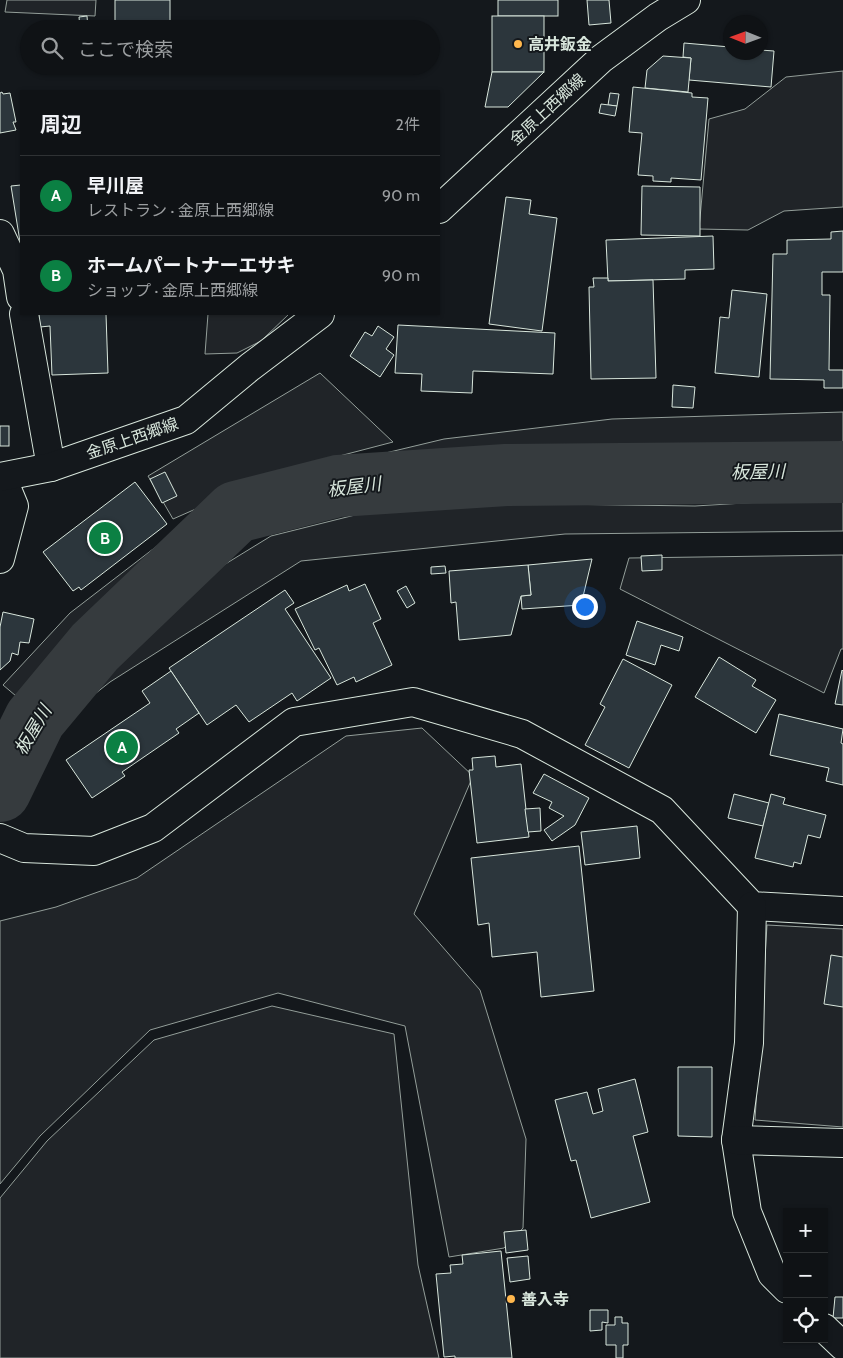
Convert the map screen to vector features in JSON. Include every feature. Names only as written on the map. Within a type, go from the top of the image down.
[{"type":"street","name":"金原上西郷線","points":[[440,208],[601,59],[658,17],[686,0]]},
{"type":"street","points":[[0,234],[17,270],[20,290]]},
{"type":"street","points":[[24,315],[51,467]]},
{"type":"street","name":"金原上西郷線","points":[[1,477],[51,467],[186,420],[250,367],[319,315]]},
{"type":"street","points":[[0,559],[14,506],[1,477]]},
{"type":"street","points":[[12,843],[94,851],[153,828],[294,722],[413,702],[522,734],[662,810],[752,906],[843,911]]},
{"type":"street","points":[[752,906],[748,1043],[736,1140],[747,1212],[772,1274],[783,1285]]},
{"type":"street","points":[[736,1140],[843,1143]]},
{"type":"street","points":[[828,1332],[843,1346]]},
{"type":"shaded area","points":[[7,0],[96,0],[95,16],[5,12]]},
{"type":"shaded area","points":[[843,71],[843,207],[784,211],[748,230],[699,229],[709,119],[745,109],[786,77]]},
{"type":"shaded area","points":[[208,315],[288,315],[261,341],[237,353],[205,354]]},
{"type":"shaded area","points":[[320,373],[393,442],[282,471],[173,519],[148,476]]},
{"type":"shaded area","points":[[843,412],[843,453],[619,457],[450,464],[377,476],[252,515],[181,553],[105,617],[29,707],[3,685],[70,613],[157,546],[245,497],[373,456],[444,439],[612,419]]},
{"type":"shaded area","points":[[843,497],[843,531],[565,534],[301,561],[110,682],[54,726],[43,718],[98,661],[157,606],[271,536],[367,512],[479,503],[695,506]]},
{"type":"shaded area","points":[[843,555],[843,649],[841,649],[824,693],[620,589],[629,558]]},
{"type":"shaded area","points":[[422,728],[473,776],[414,914],[480,990],[526,1139],[523,1228],[504,1248],[449,1257],[405,1026],[278,993],[150,1030],[40,1136],[0,1184],[0,921],[56,907],[137,878],[346,736]]},
{"type":"shaded area","points":[[767,925],[843,929],[843,1127],[755,1120]]},
{"type":"shaded area","points":[[272,1006],[394,1034],[418,1265],[439,1358],[0,1358],[0,1198],[47,1141],[154,1040]]},
{"type":"building","points":[[115,0],[170,0],[170,20],[115,20]]},
{"type":"building","points":[[498,0],[558,0],[558,16],[498,16]]},
{"type":"building","points":[[587,0],[609,0],[611,23],[589,25]]},
{"type":"building","points":[[87,16],[87,20],[79,20],[79,17]]},
{"type":"building","name":"高井鈑金","points":[[492,16],[544,16],[544,72],[492,72]]},
{"type":"building","points":[[684,43],[723,46],[723,60],[768,60],[768,51],[774,51],[771,87],[689,80],[691,58],[683,57]]},
{"type":"building","points":[[663,56],[691,58],[688,92],[645,88],[647,70]]},
{"type":"building","points":[[492,72],[544,72],[508,107],[485,107]]},
{"type":"building","points":[[633,87],[692,93],[692,97],[708,98],[701,180],[671,178],[671,182],[653,181],[653,176],[638,175],[642,133],[629,132]]},
{"type":"building","points":[[2,92],[3,94],[10,93],[16,122],[13,122],[16,130],[0,133],[0,93]]},
{"type":"building","points":[[610,93],[619,94],[617,106],[608,105]]},
{"type":"building","points":[[601,104],[617,106],[615,116],[599,113]]},
{"type":"building","points":[[20,185],[20,242],[11,186]]},
{"type":"building","points":[[642,186],[700,187],[700,236],[641,235]]},
{"type":"building","points":[[506,197],[531,200],[529,214],[557,218],[542,331],[489,324]]},
{"type":"building","points":[[843,231],[843,272],[822,272],[822,295],[830,295],[829,370],[843,370],[843,388],[824,388],[824,380],[770,379],[773,254],[787,254],[787,240],[831,239],[831,232]]},
{"type":"building","points":[[713,236],[714,269],[685,270],[685,279],[608,281],[606,240]]},
{"type":"building","points":[[593,278],[608,278],[608,281],[653,280],[656,378],[591,379],[589,287],[594,287]]},
{"type":"building","points":[[732,290],[767,294],[759,377],[715,373],[720,317],[729,318]]},
{"type":"building","points":[[39,315],[106,315],[108,373],[52,375],[50,326],[40,327]]},
{"type":"building","points":[[398,325],[555,333],[553,374],[473,371],[472,393],[421,391],[422,374],[395,373]]},
{"type":"building","points":[[378,326],[394,337],[386,349],[394,355],[380,377],[350,356],[365,332],[372,336]]},
{"type":"building","points":[[673,385],[695,387],[693,408],[672,407]]},
{"type":"building","points":[[0,426],[9,426],[9,446],[0,446]]},
{"type":"building","points":[[165,472],[177,496],[162,503],[150,479]]},
{"type":"building","points":[[135,482],[167,524],[81,590],[79,587],[73,591],[43,552]]},
{"type":"building","points":[[662,555],[662,570],[642,571],[641,556]]},
{"type":"building","points":[[592,559],[581,605],[522,609],[521,596],[531,595],[528,565]]},
{"type":"building","points":[[528,565],[531,595],[521,596],[511,635],[459,640],[456,602],[451,603],[449,571]]},
{"type":"building","points":[[445,566],[446,573],[431,574],[431,567]]},
{"type":"building","points":[[365,584],[381,619],[373,623],[392,665],[356,682],[354,677],[337,685],[319,648],[315,650],[295,609],[347,585],[349,591]]},
{"type":"building","points":[[406,586],[415,603],[407,608],[397,591]]},
{"type":"building","points":[[285,590],[294,603],[285,609],[331,678],[297,701],[292,693],[249,722],[236,705],[207,725],[169,668]]},
{"type":"building","points":[[3,612],[34,619],[29,643],[20,642],[18,655],[12,653],[10,661],[0,670],[0,627]]},
{"type":"building","points":[[637,621],[683,637],[679,651],[661,645],[655,665],[626,655]]},
{"type":"building","points":[[719,657],[756,680],[752,686],[776,700],[756,733],[695,697]]},
{"type":"building","points":[[623,659],[672,685],[629,768],[585,745],[605,707],[600,704]]},
{"type":"building","points":[[171,671],[199,713],[176,729],[179,733],[122,772],[125,776],[92,798],[66,760],[150,703],[142,691]]},
{"type":"building","points":[[843,671],[843,705],[835,704]]},
{"type":"building","points":[[779,714],[843,729],[841,743],[843,744],[843,785],[826,781],[829,768],[770,755]]},
{"type":"building","points":[[495,756],[496,767],[521,764],[529,837],[477,843],[469,770],[473,770],[472,758]]},
{"type":"building","points":[[544,774],[589,798],[575,825],[552,841],[544,830],[564,816],[549,808],[552,802],[533,793]]},
{"type":"building","points":[[734,794],[769,803],[763,826],[728,818]]},
{"type":"building","points":[[771,794],[785,798],[783,804],[826,815],[820,838],[808,835],[801,864],[794,862],[793,867],[755,858]]},
{"type":"building","points":[[540,808],[541,831],[528,832],[525,809]]},
{"type":"building","points":[[637,826],[640,858],[585,865],[581,832]]},
{"type":"building","points":[[579,846],[594,991],[541,997],[537,952],[492,957],[489,923],[478,925],[471,858]]},
{"type":"building","points":[[831,955],[843,957],[843,1007],[824,1004]]},
{"type":"building","points":[[678,1067],[712,1067],[712,1137],[678,1136]]},
{"type":"building","points":[[635,1079],[648,1132],[633,1136],[650,1202],[591,1218],[576,1160],[571,1161],[555,1100],[587,1092],[593,1114],[603,1111],[598,1089]]},
{"type":"building","points":[[526,1230],[528,1250],[506,1253],[504,1232]]},
{"type":"building","points":[[501,1251],[512,1358],[444,1357],[436,1274],[451,1273],[450,1265],[463,1264],[462,1255]]},
{"type":"building","points":[[528,1256],[530,1279],[510,1282],[507,1258]]},
{"type":"building","points":[[835,1297],[843,1297],[843,1318],[833,1318]]},
{"type":"building","points":[[590,1310],[608,1310],[608,1323],[602,1322],[602,1330],[590,1331]]},
{"type":"building","points":[[615,1317],[622,1317],[622,1323],[628,1323],[628,1345],[623,1345],[623,1358],[616,1358],[616,1345],[606,1345],[606,1325],[615,1325]]},
{"type":"waterway","name":"板屋川","points":[[0,791],[35,719],[95,647],[236,512],[338,486],[506,475],[843,472]]},
{"type":"place","name":"高井鈑金","points":[[518,44]]},
{"type":"place","name":"ホームパートナーエサキ","points":[[105,538]]},
{"type":"place","name":"早川屋","points":[[122,747]]},
{"type":"place","name":"善入寺","points":[[511,1299]]}]
